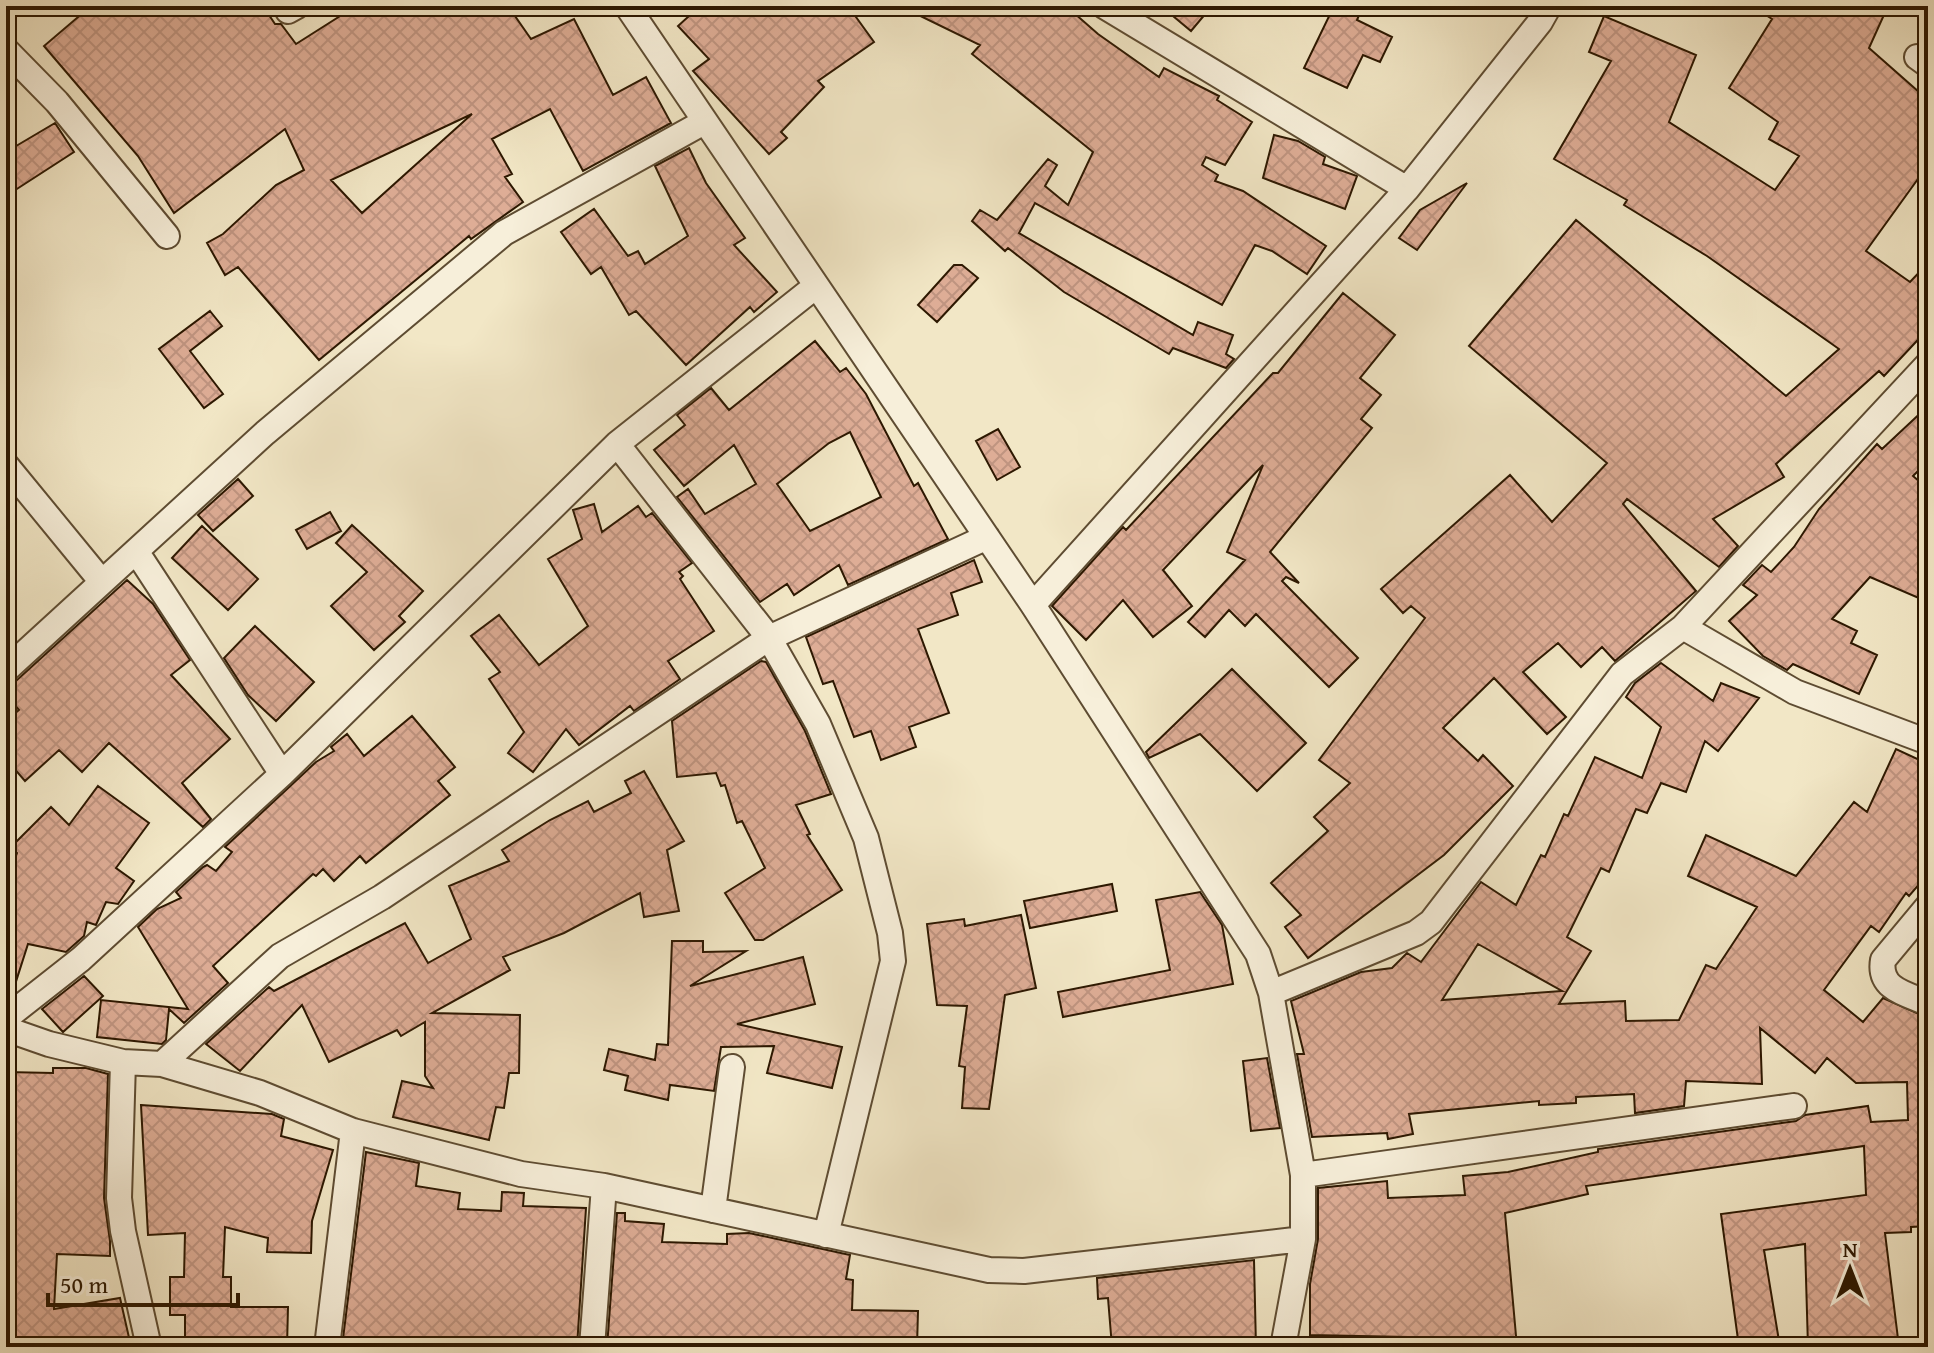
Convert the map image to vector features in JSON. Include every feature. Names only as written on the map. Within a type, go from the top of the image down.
[{"type":"street","points":[[627,6],[1033,605],[1249,941],[1271,993],[1303,1175],[1303,1239],[1283,1347]]},
{"type":"street","points":[[1104,6],[1407,189]]},
{"type":"street","points":[[1033,605],[1407,189],[1540,22],[1549,6]]},
{"type":"street","points":[[6,50],[57,102],[167,236]]},
{"type":"street","points":[[6,670],[265,433],[504,233],[704,122]]},
{"type":"street","points":[[6,1018],[81,959],[282,774],[617,444],[816,286]]},
{"type":"street","points":[[1271,993],[1416,933],[1431,922],[1622,674],[1683,627],[1928,364]]},
{"type":"street","points":[[617,444],[769,638],[818,724],[866,838],[890,933],[893,961],[826,1235]]},
{"type":"street","points":[[6,465],[102,582]]},
{"type":"street","points":[[162,1064],[280,956],[382,897],[769,638],[987,537]]},
{"type":"street","points":[[136,551],[282,774]]},
{"type":"street","points":[[1683,627],[1795,692],[1928,742]]},
{"type":"street","points":[[1928,906],[1883,960],[1881,971],[1883,980],[1896,990],[1928,1003]]},
{"type":"street","points":[[6,1029],[49,1044],[123,1062],[162,1064],[260,1093],[353,1131],[521,1174],[604,1186],[1007,1272],[1303,1239]]},
{"type":"street","points":[[123,1062],[119,1198],[123,1231],[149,1347]]},
{"type":"street","points":[[713,1210],[732,1067]]},
{"type":"street","points":[[1303,1175],[1794,1106]]},
{"type":"street","points":[[327,1347],[353,1131]]},
{"type":"street","points":[[592,1347],[604,1186]]},
{"type":"building","points":[[91,6],[263,6],[275,24],[281,24],[296,44],[356,6],[508,6],[531,39],[574,19],[613,95],[646,77],[671,123],[583,171],[550,109],[492,139],[512,174],[505,177],[523,202],[471,239],[469,236],[319,360],[238,267],[225,275],[207,243],[223,234],[276,185],[304,170],[285,129],[174,213],[138,156],[44,46]],"holes":[[[472,114],[362,213],[331,180]]]},
{"type":"building","points":[[700,6],[848,6],[874,42],[818,81],[824,87],[781,132],[787,138],[769,154],[693,71],[709,59],[678,26]]},
{"type":"building","points":[[900,6],[1066,6],[1098,34],[1159,77],[1164,68],[1219,96],[1217,100],[1252,122],[1225,165],[1206,157],[1202,165],[1218,175],[1215,181],[1243,191],[1326,246],[1307,274],[1272,251],[1255,245],[1222,305],[1035,203],[1019,233],[1193,335],[1198,322],[1233,335],[1226,354],[1234,359],[1226,368],[1173,348],[1169,354],[1064,292],[1008,248],[1005,251],[972,221],[980,210],[997,220],[1048,159],[1057,165],[1045,186],[1068,205],[1093,152],[972,54],[980,45]]},
{"type":"building","points":[[1161,6],[1212,6],[1191,31]]},
{"type":"building","points":[[1334,6],[1363,6],[1357,20],[1392,37],[1380,62],[1363,55],[1347,88],[1304,68]]},
{"type":"building","points":[[1752,6],[1888,6],[1869,48],[1928,100],[1928,165],[1866,251],[1910,282],[1928,263],[1928,329],[1884,376],[1879,371],[1776,464],[1784,477],[1713,519],[1738,546],[1719,567],[1627,499],[1623,504],[1696,591],[1615,661],[1602,647],[1581,667],[1558,643],[1523,672],[1566,717],[1547,734],[1494,678],[1443,728],[1478,761],[1483,755],[1513,786],[1444,855],[1308,958],[1285,927],[1301,915],[1271,883],[1328,831],[1314,817],[1350,783],[1319,760],[1425,618],[1411,606],[1403,613],[1381,589],[1510,475],[1552,522],[1607,463],[1469,346],[1576,220],[1786,396],[1839,349],[1707,256],[1624,205],[1627,200],[1554,159],[1611,61],[1589,52],[1604,16],[1696,55],[1669,122],[1775,190],[1799,156],[1769,139],[1778,122],[1729,88],[1772,19]]},
{"type":"building","points":[[55,123],[74,152],[6,196],[6,152]]},
{"type":"building","points":[[1274,135],[1298,141],[1325,157],[1323,164],[1357,176],[1345,209],[1263,178]]},
{"type":"building","points":[[689,148],[706,183],[745,238],[734,245],[777,292],[754,312],[750,307],[686,365],[636,311],[629,315],[601,267],[591,274],[561,232],[594,209],[628,256],[638,251],[645,264],[688,236],[655,166]]},
{"type":"building","points":[[1467,183],[1417,250],[1399,238],[1420,210]]},
{"type":"building","points":[[954,265],[962,265],[978,278],[937,322],[918,305]]},
{"type":"building","points":[[1343,293],[1395,335],[1360,378],[1381,395],[1361,419],[1372,428],[1270,552],[1299,583],[1286,577],[1282,581],[1358,658],[1329,687],[1256,614],[1245,626],[1229,610],[1205,637],[1188,622],[1245,560],[1227,552],[1263,465],[1163,570],[1192,606],[1153,637],[1123,600],[1086,640],[1052,606],[1123,527],[1126,530],[1273,373],[1278,373]]},
{"type":"building","points":[[210,311],[222,326],[190,351],[223,394],[204,408],[159,349]]},
{"type":"building","points":[[815,341],[840,372],[846,368],[866,394],[914,486],[918,483],[948,539],[848,585],[839,565],[794,595],[787,584],[760,602],[677,497],[688,489],[705,514],[756,484],[734,445],[684,486],[654,450],[685,425],[677,415],[711,388],[729,410]],"holes":[[[850,432],[881,497],[810,531],[777,484],[829,443]]]},
{"type":"building","points":[[1928,406],[1928,461],[1913,476],[1928,489],[1928,602],[1870,577],[1832,619],[1857,631],[1851,643],[1877,655],[1859,694],[1793,664],[1787,670],[1763,656],[1729,621],[1757,595],[1743,585],[1762,565],[1771,572],[1794,547],[1819,509],[1877,444],[1882,449]]},
{"type":"building","points":[[998,429],[1020,467],[997,480],[976,441]]},
{"type":"building","points":[[238,479],[253,496],[213,531],[198,515]]},
{"type":"building","points":[[594,504],[602,532],[638,506],[646,517],[652,513],[692,563],[679,572],[683,576],[680,579],[714,631],[668,661],[680,679],[634,711],[630,706],[579,745],[566,729],[533,772],[508,753],[524,732],[489,679],[500,672],[471,636],[499,615],[539,665],[588,626],[548,559],[582,539],[573,510]]},
{"type":"building","points":[[330,512],[341,531],[307,549],[296,530]]},
{"type":"building","points":[[352,525],[423,591],[399,616],[405,622],[374,650],[331,606],[367,572],[336,543]]},
{"type":"building","points":[[202,526],[258,579],[228,610],[172,558]]},
{"type":"building","points":[[974,560],[982,582],[951,593],[958,615],[918,629],[949,713],[909,727],[916,747],[881,760],[871,731],[854,737],[833,681],[823,684],[806,637]]},
{"type":"building","points":[[127,580],[153,604],[190,660],[171,675],[230,739],[182,783],[211,819],[203,827],[109,743],[82,772],[59,750],[25,781],[6,759],[6,721],[19,710],[6,695],[6,685],[16,681]]},
{"type":"building","points":[[255,626],[314,682],[276,721],[248,695],[224,658]]},
{"type":"building","points":[[761,661],[766,662],[805,731],[831,794],[796,805],[810,834],[807,835],[842,890],[763,940],[755,940],[725,893],[765,868],[742,821],[737,823],[725,785],[721,786],[716,773],[677,777],[672,721]]},
{"type":"building","points":[[1661,663],[1713,701],[1721,683],[1759,698],[1718,751],[1705,741],[1686,792],[1661,783],[1647,813],[1636,809],[1609,872],[1601,868],[1567,937],[1591,951],[1559,1004],[1625,1001],[1626,1021],[1679,1020],[1706,965],[1716,969],[1757,907],[1688,876],[1706,835],[1796,876],[1854,802],[1867,812],[1896,749],[1928,764],[1928,874],[1909,896],[1906,893],[1879,932],[1871,926],[1824,990],[1863,1022],[1883,998],[1928,1018],[1928,1226],[1911,1227],[1911,1232],[1885,1233],[1899,1347],[1808,1347],[1805,1244],[1764,1250],[1780,1347],[1739,1347],[1721,1214],[1866,1195],[1864,1146],[1586,1186],[1588,1194],[1505,1213],[1517,1347],[1409,1347],[1407,1337],[1310,1335],[1310,1284],[1318,1239],[1318,1188],[1387,1181],[1388,1198],[1465,1195],[1463,1176],[1508,1172],[1598,1152],[1598,1149],[1796,1121],[1805,1115],[1868,1106],[1871,1122],[1908,1120],[1907,1082],[1856,1083],[1827,1058],[1815,1073],[1760,1028],[1762,1084],[1686,1081],[1684,1106],[1635,1113],[1634,1094],[1576,1097],[1576,1103],[1539,1105],[1539,1101],[1409,1114],[1413,1134],[1388,1139],[1387,1133],[1312,1137],[1297,1054],[1304,1054],[1291,1001],[1361,972],[1392,968],[1407,953],[1421,962],[1481,882],[1516,905],[1541,855],[1545,857],[1564,814],[1568,816],[1595,757],[1642,778],[1661,727],[1626,697],[1635,683]],"holes":[[[1478,944],[1562,991],[1442,1000]]]},
{"type":"building","points":[[1232,669],[1306,743],[1257,791],[1200,734],[1149,758],[1146,752]]},
{"type":"building","points":[[412,716],[455,767],[438,781],[450,795],[366,863],[360,856],[334,881],[323,869],[316,876],[313,874],[213,966],[228,983],[184,1023],[169,1009],[166,1040],[162,1044],[97,1037],[101,1000],[188,1009],[138,927],[157,909],[181,898],[176,892],[203,867],[207,865],[216,871],[232,852],[225,847],[316,762],[334,751],[331,747],[347,734],[364,756]]},
{"type":"building","points":[[644,771],[684,841],[667,850],[679,911],[644,917],[640,893],[564,933],[503,957],[510,970],[432,1013],[520,1015],[519,1073],[509,1073],[504,1108],[496,1107],[489,1140],[393,1117],[402,1081],[433,1088],[425,1076],[425,1022],[401,1036],[397,1030],[329,1062],[302,1005],[240,1071],[206,1044],[269,987],[274,991],[405,923],[428,963],[471,939],[449,886],[509,861],[502,850],[550,820],[588,801],[594,812],[631,793],[625,781]]},
{"type":"building","points":[[98,786],[149,823],[116,868],[134,881],[118,904],[106,902],[96,925],[87,922],[84,936],[66,952],[28,944],[12,994],[6,998],[6,883],[17,853],[11,847],[51,807],[69,825]]},
{"type":"building","points":[[1112,884],[1117,911],[1030,928],[1024,901]]},
{"type":"building","points":[[1200,892],[1222,925],[1233,984],[1063,1017],[1058,992],[1170,970],[1156,900]]},
{"type":"building","points":[[1021,915],[1036,988],[1005,995],[989,1109],[962,1108],[965,1067],[959,1066],[967,1006],[937,1005],[927,924],[964,919],[965,926]]},
{"type":"building","points":[[672,941],[703,941],[703,952],[746,951],[690,986],[803,957],[815,1004],[737,1024],[842,1047],[832,1088],[767,1073],[774,1046],[721,1047],[714,1091],[670,1085],[668,1100],[625,1090],[628,1076],[604,1070],[609,1049],[655,1060],[657,1044],[668,1045]]},
{"type":"building","points":[[84,976],[103,996],[63,1032],[42,1009]]},
{"type":"building","points":[[1267,1058],[1280,1128],[1251,1131],[1243,1061]]},
{"type":"building","points":[[53,1068],[86,1068],[108,1074],[104,1198],[110,1241],[110,1256],[57,1254],[54,1309],[120,1298],[130,1342],[107,1347],[6,1347],[10,1190],[6,1072],[53,1073]]},
{"type":"building","points":[[141,1105],[272,1114],[284,1119],[281,1136],[333,1150],[312,1221],[311,1253],[267,1252],[268,1238],[225,1227],[223,1277],[231,1277],[231,1307],[288,1307],[287,1347],[185,1347],[185,1315],[170,1315],[170,1277],[184,1277],[185,1233],[148,1235]]},
{"type":"building","points":[[366,1152],[419,1163],[416,1186],[460,1193],[458,1209],[501,1211],[502,1192],[524,1193],[523,1206],[586,1208],[577,1347],[342,1347]]},
{"type":"building","points":[[617,1213],[625,1213],[625,1221],[664,1224],[662,1242],[727,1244],[727,1234],[749,1233],[850,1255],[846,1279],[853,1280],[852,1310],[918,1311],[917,1347],[746,1347],[711,1341],[710,1347],[607,1347]]},
{"type":"building","points":[[1254,1260],[1256,1347],[1112,1347],[1108,1298],[1098,1299],[1097,1278]]}]
